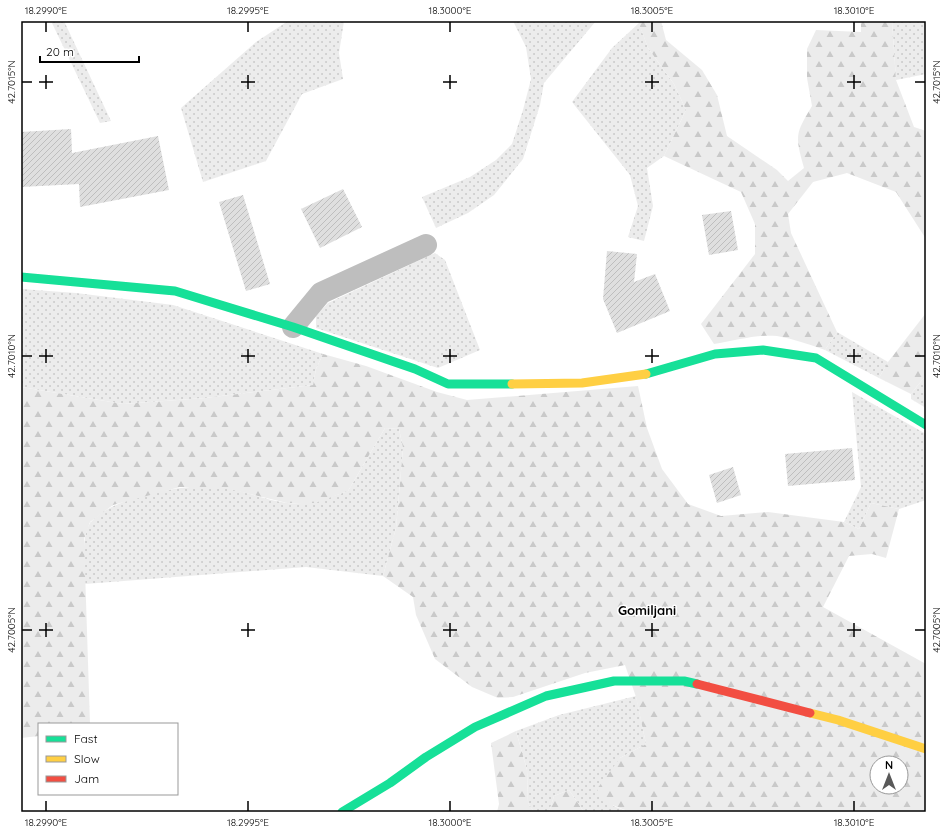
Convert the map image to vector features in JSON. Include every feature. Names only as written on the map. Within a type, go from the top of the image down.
[{"type":"street","points":[[293,327],[321,293],[426,245]]},
{"type":"street","points":[[21,277],[175,291],[293,327],[415,369],[448,384],[582,383],[654,373],[715,354],[763,350],[816,358],[926,425]]},
{"type":"street","points":[[342,812],[390,783],[426,757],[474,727],[546,696],[614,681],[684,681],[838,720],[926,749]]},
{"type":"green space","points":[[51,21],[64,21],[111,121],[100,123]]},
{"type":"green space","points":[[288,21],[344,21],[339,53],[343,79],[302,94],[266,161],[203,182],[181,108],[256,42]]},
{"type":"green space","points":[[513,21],[596,21],[544,83],[540,105],[523,159],[494,195],[468,213],[436,228],[422,197],[470,177],[496,160],[512,144],[531,79],[526,47]]},
{"type":"green space","points":[[638,21],[661,21],[666,40],[702,70],[717,95],[727,136],[777,170],[788,181],[804,168],[799,149],[798,136],[802,123],[812,106],[807,78],[807,49],[816,30],[861,32],[861,21],[892,21],[896,80],[914,127],[926,131],[926,239],[896,192],[847,173],[813,182],[788,214],[791,233],[837,332],[825,350],[777,336],[754,337],[714,344],[701,324],[755,254],[755,224],[741,192],[664,156],[686,110],[674,84],[648,48]]},
{"type":"green space","points":[[892,21],[926,21],[926,74],[896,80]]},
{"type":"green space","points":[[639,23],[648,48],[674,84],[686,110],[664,156],[647,168],[653,206],[644,241],[628,237],[638,206],[630,175],[572,102],[612,48]]},
{"type":"green space","points":[[435,253],[445,260],[480,350],[438,368],[316,328],[316,316],[328,303]]},
{"type":"green space","points":[[21,289],[76,293],[173,305],[323,354],[316,369],[313,385],[205,398],[123,404],[21,387]]},
{"type":"green space","points":[[926,313],[926,375],[911,394],[879,378],[888,362]]},
{"type":"green space","points":[[837,332],[888,362],[879,378],[825,350]]},
{"type":"green space","points":[[323,354],[366,366],[437,392],[467,400],[638,386],[647,428],[662,469],[688,504],[721,516],[768,512],[844,522],[859,529],[871,503],[899,509],[886,558],[872,554],[849,556],[823,607],[926,664],[926,812],[630,812],[602,801],[597,789],[620,758],[646,744],[636,697],[625,665],[585,673],[513,697],[498,698],[472,687],[435,659],[416,615],[413,597],[383,576],[396,528],[403,448],[399,429],[385,428],[348,491],[315,503],[287,503],[221,487],[180,487],[113,505],[90,522],[84,539],[90,723],[38,723],[38,736],[21,738],[21,387],[123,404],[205,398],[313,385],[316,369]]},
{"type":"green space","points":[[926,375],[926,408],[911,399],[911,394]]},
{"type":"green space","points":[[852,392],[926,434],[926,500],[899,509],[871,503],[859,529],[844,522],[861,487]]},
{"type":"green space","points":[[385,428],[399,429],[403,448],[396,528],[383,576],[306,567],[85,584],[85,535],[91,522],[101,513],[116,505],[152,493],[172,489],[208,486],[222,487],[287,503],[311,502],[326,498],[348,491]]},
{"type":"green space","points":[[636,696],[646,744],[620,758],[613,806],[630,812],[584,812],[569,790],[554,796],[549,812],[534,812],[528,803],[527,770],[516,731],[559,715]]},
{"type":"green space","points":[[516,731],[527,770],[528,803],[534,812],[497,812],[499,804],[491,743]]},
{"type":"green space","points":[[569,790],[584,812],[549,812],[554,796]]},
{"type":"building","points":[[71,129],[72,153],[158,136],[169,190],[80,207],[79,184],[21,187],[21,132]]},
{"type":"building","points":[[343,189],[362,227],[320,248],[301,209]]},
{"type":"building","points":[[243,195],[270,284],[246,291],[219,202]]},
{"type":"building","points":[[731,211],[738,250],[709,255],[702,215]]},
{"type":"building","points":[[607,251],[637,254],[634,282],[655,274],[670,311],[617,333],[603,299]]},
{"type":"building","points":[[852,448],[855,480],[788,486],[785,454]]},
{"type":"building","points":[[733,467],[741,495],[717,503],[709,475]]},
{"type":"traffic: fast","points":[[21,277],[175,291],[293,327],[415,369],[448,384],[512,384]]},
{"type":"traffic: fast","points":[[646,374],[715,354],[763,350],[816,358],[926,425]]},
{"type":"traffic: fast","points":[[342,812],[390,783],[426,757],[475,727],[546,696],[614,681],[684,681],[697,684]]},
{"type":"traffic: slow","points":[[512,384],[582,383],[646,374]]},
{"type":"traffic: slow","points":[[810,713],[838,720],[926,749]]},
{"type":"traffic: jam","points":[[697,684],[810,713]]},
{"type":"district","name":"Gomiljani","points":[[647,610]]}]
